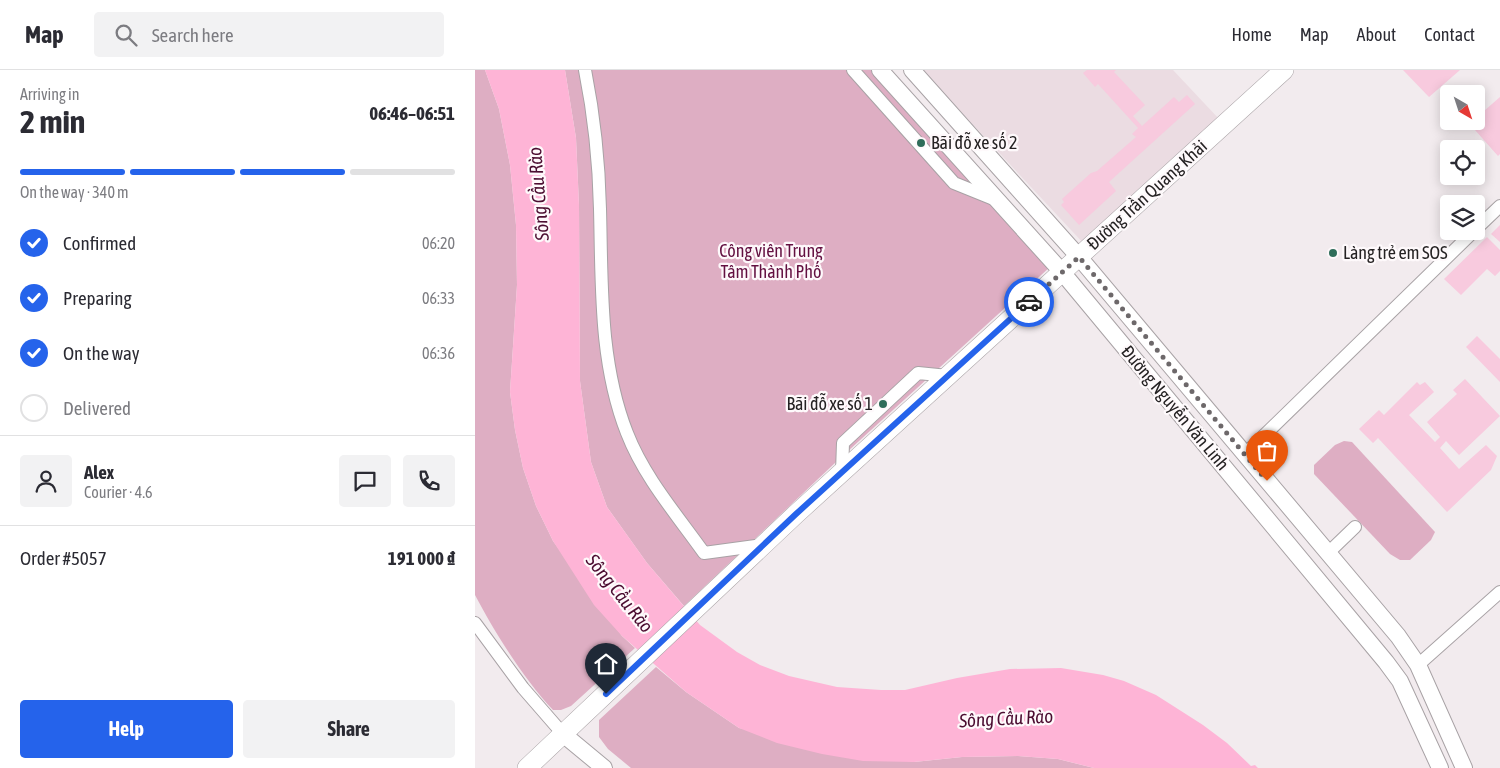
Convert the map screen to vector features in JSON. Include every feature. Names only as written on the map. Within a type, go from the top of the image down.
[{"type":"main road","name":"Đường Trần Quang Khải","points":[[527,768],[842,472],[1284,70]]},
{"type":"street","points":[[585,70],[594,133],[600,206],[603,317],[610,377],[627,433],[645,468],[672,509],[705,553],[763,545]]},
{"type":"street","points":[[853,70],[954,183],[998,201]]},
{"type":"street","name":"Đường Nguyễn Văn Linh","points":[[880,70],[1062,272],[1387,662],[1400,681],[1440,768]]},
{"type":"street","name":"Đường Nguyễn Văn Linh","points":[[912,70],[1079,257],[1398,636],[1418,665],[1464,768]]},
{"type":"street","points":[[1485,220],[1500,206]]},
{"type":"street","points":[[1245,454],[1465,240]]},
{"type":"street","points":[[1328,553],[1355,527]]},
{"type":"street","points":[[1418,665],[1500,592]]},
{"type":"street","points":[[475,623],[523,688],[563,734],[604,768]]},
{"type":"shaded area","points":[[922,70],[1173,70],[1220,120],[1085,245]]},
{"type":"green space","points":[[475,70],[485,70],[499,109],[510,165],[516,225],[517,285],[510,392],[523,468],[536,506],[553,541],[622,636],[635,648],[571,706],[561,710],[553,710],[531,684],[501,640],[475,595]]},
{"type":"green space","name":"Công viên Trung Tâm Thành Phố","points":[[565,70],[878,70],[1051,266],[836,462],[684,606],[647,563],[607,507],[591,462],[580,381],[579,205],[576,138]]},
{"type":"green space","points":[[1344,441],[1352,442],[1435,532],[1431,540],[1410,560],[1400,560],[1390,554],[1314,474],[1314,465],[1335,445]]},
{"type":"green space","points":[[656,667],[686,692],[739,728],[914,762],[962,757],[1018,756],[1058,759],[1094,768],[631,768],[608,749],[599,737],[599,720]]},
{"type":"water","name":"Sông Cầu Rào","points":[[485,70],[565,70],[576,138],[579,205],[580,381],[591,462],[607,507],[647,563],[700,625],[737,652],[760,665],[789,676],[837,687],[905,690],[957,678],[1010,669],[1061,668],[1103,675],[1124,681],[1156,695],[1203,725],[1227,743],[1251,766],[1255,765],[1258,768],[1094,768],[1058,759],[1018,756],[962,757],[914,762],[863,761],[822,754],[777,743],[739,728],[686,692],[622,636],[594,605],[553,541],[536,506],[523,468],[510,392],[517,285],[516,225],[510,165],[499,109]]},
{"type":"building","points":[[1087,70],[1116,70],[1114,72],[1145,105],[1133,116],[1142,126],[1174,97],[1179,102],[1187,95],[1195,104],[1109,182],[1116,191],[1079,225],[1061,205],[1064,202],[1062,199],[1136,137],[1132,134],[1138,128],[1098,84],[1095,87],[1083,73]]},
{"type":"building","points":[[1403,70],[1460,70],[1443,85],[1440,85],[1440,87],[1429,97]]},
{"type":"building","points":[[1500,97],[1500,154],[1498,156],[1475,130],[1485,130],[1485,110]]},
{"type":"building","points":[[1500,225],[1500,242],[1491,234]]},
{"type":"building","points":[[1487,237],[1500,250],[1500,271],[1495,276],[1487,269],[1461,295],[1444,279]]},
{"type":"building","points":[[1477,336],[1500,359],[1500,382],[1466,347]]},
{"type":"building","points":[[1465,379],[1500,416],[1459,455],[1446,441],[1440,448],[1459,469],[1486,445],[1497,456],[1491,470],[1447,512],[1378,438],[1373,443],[1359,429],[1379,410],[1384,415],[1417,382],[1420,385],[1425,382],[1434,392],[1409,415],[1435,442],[1440,437],[1427,422],[1457,394],[1453,390]]},
{"type":"way so far","points":[[1029,302],[1079,257],[1267,481]]},
{"type":"place","name":"Bãi đỗ xe số 2","points":[[921,143]]},
{"type":"place","name":"Làng trẻ em SOS","points":[[1333,253]]},
{"type":"place","name":"Bãi đỗ xe số 1","points":[[883,404]]},
{"type":"route","points":[[606,694],[796,514],[1029,302]]}]
